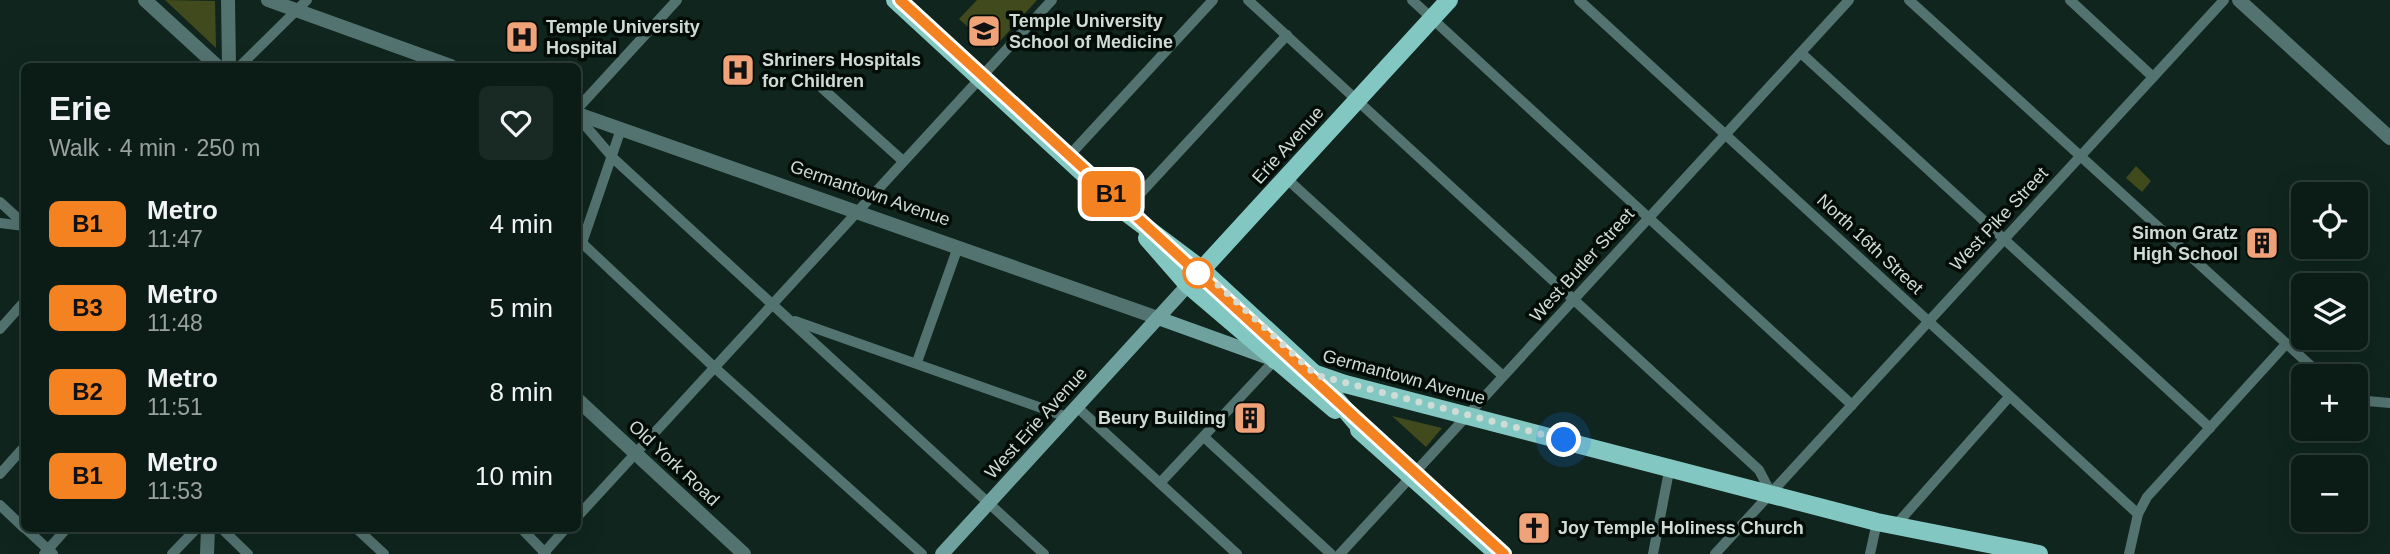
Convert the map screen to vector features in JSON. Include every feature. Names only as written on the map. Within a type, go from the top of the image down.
[{"type":"main road","points":[[895,0],[1124,211],[1202,270],[1316,375],[1368,438]]},
{"type":"main road","name":"Erie Avenue","points":[[1158,318],[1449,0]]},
{"type":"main road","points":[[1124,211],[1188,285],[1412,476],[1498,554]]},
{"type":"main road","name":"Germantown Avenue","points":[[1158,318],[1316,375],[1467,416],[1670,466],[1877,522],[2039,554]]},
{"type":"main road","name":"West Erie Avenue","points":[[942,554],[1158,318]]},
{"type":"street","points":[[228,0],[229,63]]},
{"type":"street","points":[[268,0],[443,63]]},
{"type":"street","points":[[243,63],[294,9],[307,0]]},
{"type":"street","points":[[581,105],[677,0]]},
{"type":"street","points":[[581,513],[1052,0]]},
{"type":"street","points":[[1067,158],[1213,0]]},
{"type":"street","points":[[1248,0],[1759,470],[1771,493]]},
{"type":"street","points":[[1412,0],[1650,216],[1852,405]]},
{"type":"street","name":"North 16th Street","points":[[1579,0],[2138,513]]},
{"type":"street","name":"West Butler Street","points":[[1340,554],[1849,0]]},
{"type":"street","points":[[1909,0],[2308,364]]},
{"type":"street","points":[[2070,0],[2153,77]]},
{"type":"street","name":"West Pike Street","points":[[1715,554],[2224,0]]},
{"type":"street","points":[[2239,0],[2390,138]]},
{"type":"street","points":[[151,3],[214,63]]},
{"type":"street","points":[[1124,211],[1287,35]]},
{"type":"street","points":[[1801,53],[2210,428]]},
{"type":"street","points":[[822,88],[902,161]]},
{"type":"street","name":"Germantown Avenue","points":[[581,117],[859,211],[1158,318]]},
{"type":"street","points":[[581,120],[613,158],[1045,554]]},
{"type":"street","points":[[581,242],[613,158],[621,129]]},
{"type":"street","points":[[1286,178],[1503,376]]},
{"type":"street","points":[[0,202],[21,222]]},
{"type":"street","points":[[0,223],[21,225]]},
{"type":"street","points":[[581,246],[922,554]]},
{"type":"street","points":[[917,362],[958,247]]},
{"type":"street","points":[[0,329],[21,305]]},
{"type":"street","points":[[789,319],[1072,412],[1160,483],[1237,554]]},
{"type":"street","points":[[2129,554],[2138,513],[2147,496],[2286,344]]},
{"type":"street","points":[[1160,483],[1275,360]]},
{"type":"street","points":[[1895,526],[2009,397]]},
{"type":"street","points":[[2368,401],[2390,403]]},
{"type":"street","name":"Old York Road","points":[[581,403],[744,554]]},
{"type":"street","points":[[1204,437],[1331,554]]},
{"type":"street","points":[[0,474],[21,450]]},
{"type":"street","points":[[1653,554],[1670,466]]},
{"type":"street","points":[[0,505],[21,524]]},
{"type":"street","points":[[1870,554],[1877,522]]},
{"type":"street","points":[[29,532],[48,552],[64,532]]},
{"type":"street","points":[[173,554],[193,532]]},
{"type":"street","points":[[206,554],[208,532]]},
{"type":"street","points":[[225,532],[248,554]]},
{"type":"street","points":[[360,532],[384,554]]},
{"type":"street","points":[[525,532],[544,554],[563,532]]},
{"type":"green space","points":[[165,0],[215,1],[216,48]]},
{"type":"green space","points":[[977,0],[1037,0],[993,49],[959,19]]},
{"type":"green space","points":[[2136,166],[2151,181],[2142,192],[2126,178]]},
{"type":"green space","points":[[1392,416],[1442,428],[1426,447]]},
{"type":"metro line","name":"B1","points":[[900,0],[1504,554]]},
{"type":"place","name":"Temple University School of Medicine","points":[[984,31]]},
{"type":"place","name":"Temple University Hospital","points":[[522,37]]},
{"type":"place","name":"Shriners Hospitals for Children","points":[[738,70]]},
{"type":"place","name":"Simon Gratz High School","points":[[2262,243]]},
{"type":"place","name":"Beury Building","points":[[1250,418]]},
{"type":"place","name":"Joy Temple Holiness Church","points":[[1534,528]]},
{"type":"route","points":[[1198,273],[1202,270],[1316,375],[1564,440]]}]
